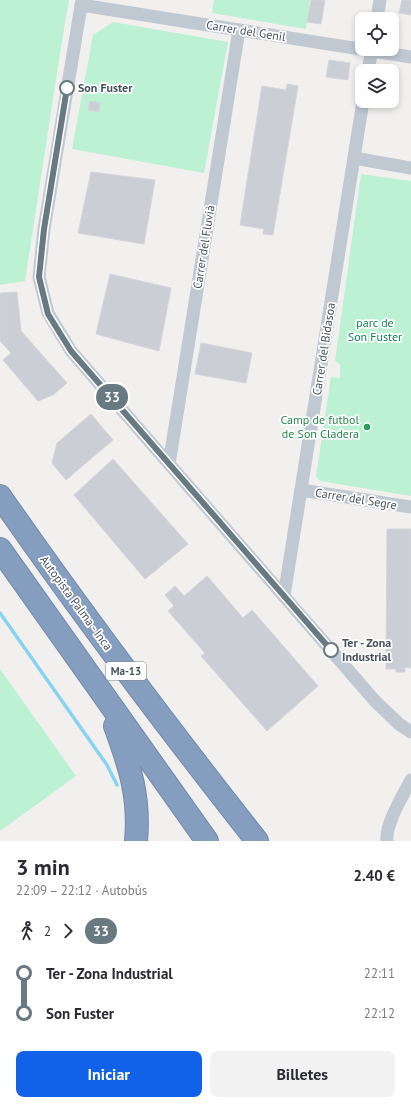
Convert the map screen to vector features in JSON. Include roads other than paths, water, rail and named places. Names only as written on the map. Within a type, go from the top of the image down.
[{"type":"highway","name":"Autopista Palma - Inca","points":[[0,496],[112,652],[257,841]]},
{"type":"highway","name":"Ma-13","points":[[0,548],[207,841]]},
{"type":"highway","points":[[106,699],[125,754],[135,790],[137,815],[136,841]]},
{"type":"street","points":[[378,12],[380,0]]},
{"type":"street","points":[[81,2],[44,229],[39,277],[48,314],[71,351],[169,464],[386,713],[411,732]]},
{"type":"street","name":"Carrer del Genil","points":[[81,2],[239,30],[355,47]]},
{"type":"street","name":"Carrer del Fluvià","points":[[169,464],[239,30]]},
{"type":"street","name":"Carrer del Genil","points":[[399,55],[411,57]]},
{"type":"street","name":"Carrer del Bidasoa","points":[[284,596],[362,108]]},
{"type":"street","points":[[354,158],[411,168]]},
{"type":"street","name":"Carrer del Segre","points":[[301,490],[411,507]]},
{"type":"street","points":[[388,841],[386,834],[389,825],[411,780]]},
{"type":"waterway","points":[[0,613],[107,765],[117,785]]},
{"type":"place","name":"Son Fuster","points":[[67,88]]},
{"type":"place","name":"Camp de futbol de Son Cladera","points":[[367,427]]},
{"type":"place","name":"Ter - Zona Industrial","points":[[331,650]]},
{"type":"park label","name":"parc de Son Fuster","points":[[375,330]]}]
